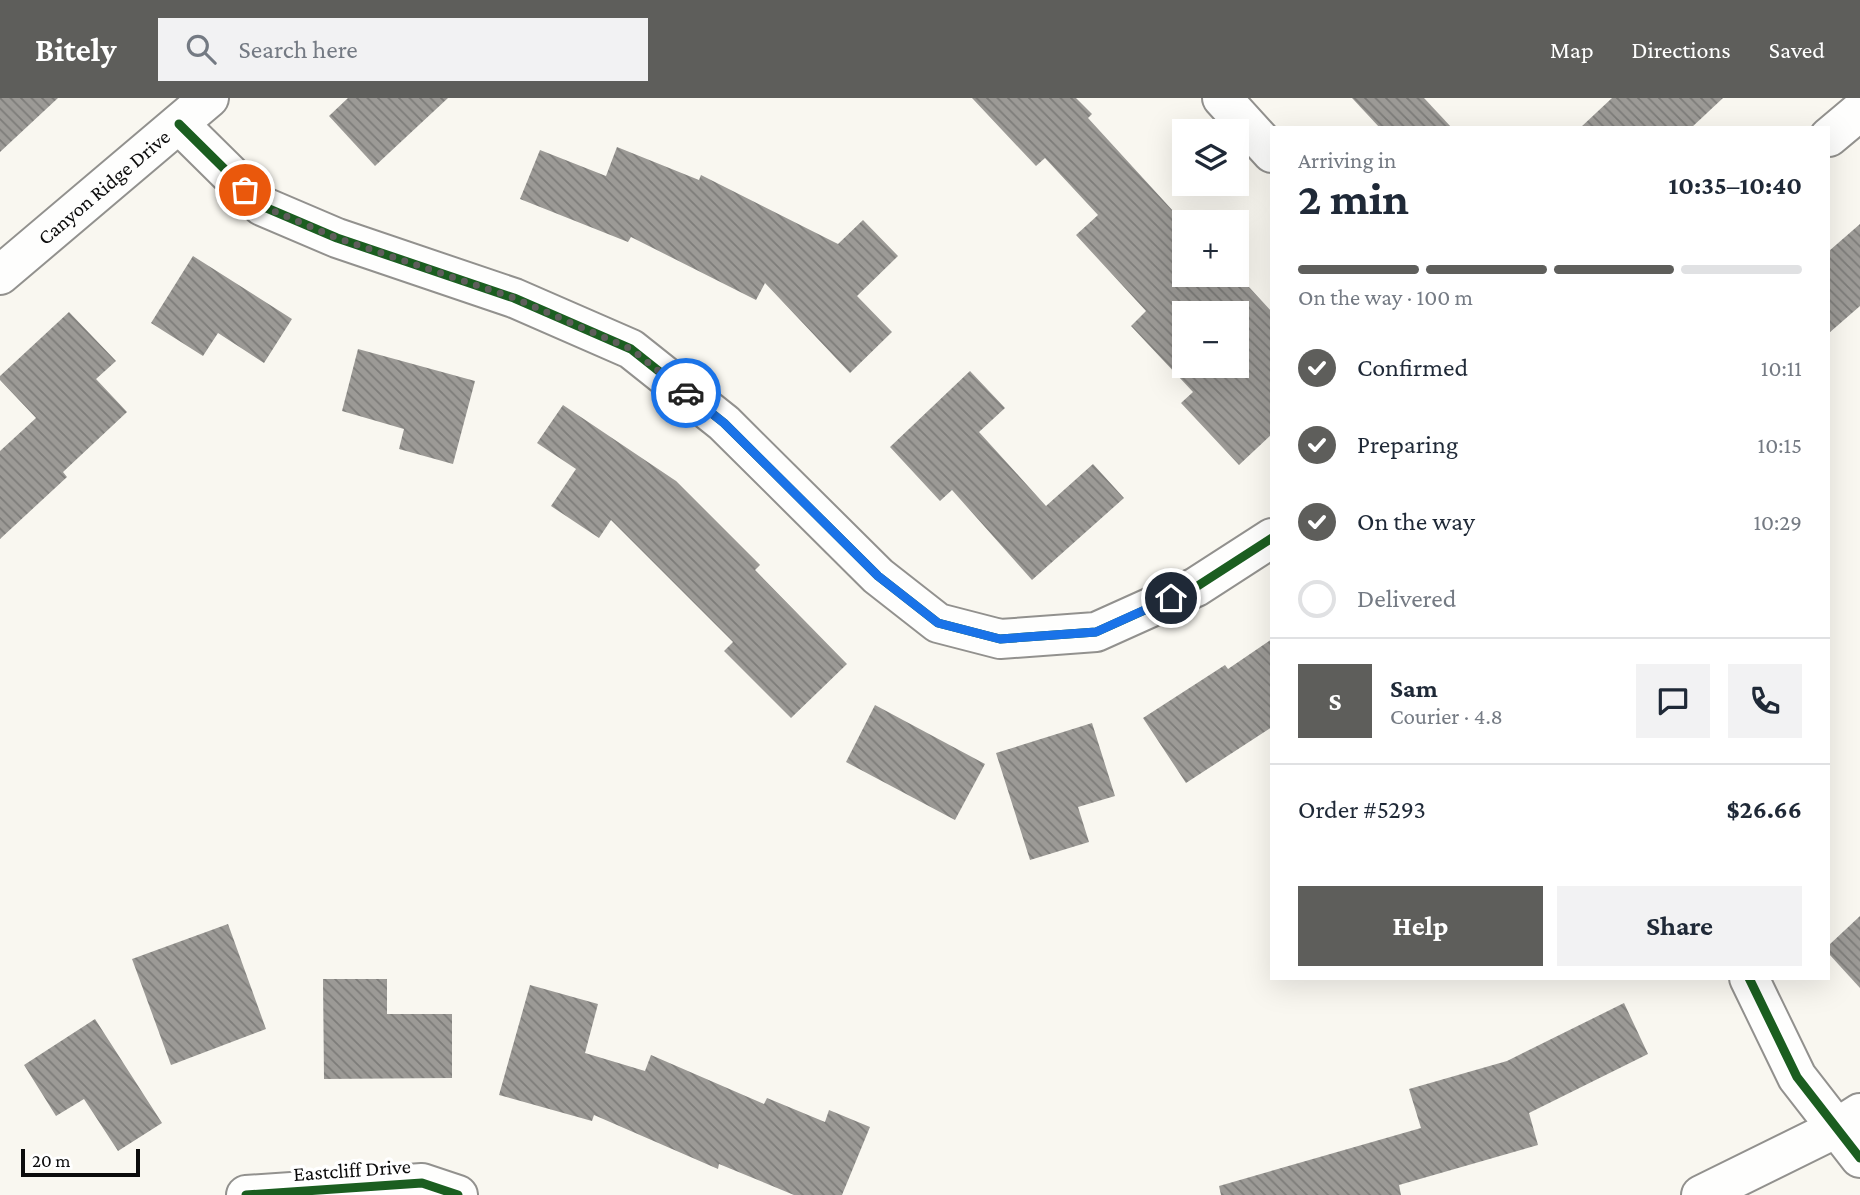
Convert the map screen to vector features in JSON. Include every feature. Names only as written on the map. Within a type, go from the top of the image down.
[{"type":"street","name":"Canyon Ridge Drive","points":[[0,275],[209,98]]},
{"type":"street","points":[[1222,98],[1270,151]]},
{"type":"street","points":[[1830,136],[1860,111]]},
{"type":"street","points":[[179,124],[262,206],[337,238],[514,298],[631,349],[724,423],[878,576],[938,623],[1000,639],[1096,632],[1196,587],[1270,539]]},
{"type":"street","points":[[1750,980],[1797,1077],[1848,1121],[1860,1157]]},
{"type":"street","points":[[1702,1195],[1848,1121]]},
{"type":"street","name":"Eastcliff Drive","points":[[246,1195],[422,1183],[458,1195]]},
{"type":"building","points":[[0,98],[58,98],[0,152]]},
{"type":"building","points":[[348,98],[448,98],[375,166],[329,116]]},
{"type":"building","points":[[972,98],[1076,98],[1092,114],[1088,118],[1172,210],[1172,287],[1249,287],[1270,310],[1270,436],[1239,465],[1181,403],[1193,392],[1180,378],[1249,378],[1249,301],[1172,301],[1172,370],[1131,326],[1146,311],[1076,235],[1098,215],[1045,158],[1036,166]]},
{"type":"building","points":[[1352,98],[1424,98],[1450,126],[1378,126]]},
{"type":"building","points":[[1612,98],[1723,98],[1693,126],[1582,126]]},
{"type":"building","points":[[617,147],[699,180],[701,175],[838,244],[863,220],[898,256],[857,296],[892,332],[850,373],[765,283],[756,300],[631,237],[628,242],[520,199],[540,150],[606,176]]},
{"type":"building","points":[[1860,224],[1860,306],[1830,332],[1830,250]]},
{"type":"building","points":[[193,256],[292,319],[264,363],[218,333],[203,356],[151,323]]},
{"type":"building","points":[[69,312],[116,361],[96,379],[127,412],[63,472],[67,477],[0,539],[0,451],[36,418],[0,380],[0,376]]},
{"type":"building","points":[[358,349],[475,381],[453,464],[399,449],[404,429],[342,411]]},
{"type":"building","points":[[970,371],[1005,408],[979,432],[1046,506],[1093,464],[1124,498],[1032,580],[952,490],[940,501],[890,447]]},
{"type":"building","points":[[563,405],[676,481],[760,565],[755,570],[847,664],[791,718],[724,651],[733,642],[611,520],[599,538],[551,506],[576,469],[537,443]]},
{"type":"building","points":[[1270,640],[1270,728],[1186,783],[1143,718],[1225,665],[1228,669]]},
{"type":"building","points":[[875,705],[985,764],[955,820],[846,762]]},
{"type":"building","points":[[1092,723],[1115,796],[1078,807],[1089,842],[1030,860],[996,753]]},
{"type":"building","points":[[1860,916],[1860,988],[1830,955],[1830,944]]},
{"type":"building","points":[[228,924],[266,1029],[171,1065],[132,959]]},
{"type":"building","points":[[323,979],[387,979],[387,1014],[452,1014],[452,1078],[324,1079]]},
{"type":"building","points":[[530,985],[598,1004],[585,1053],[645,1071],[651,1055],[764,1104],[767,1098],[825,1122],[829,1110],[870,1127],[842,1195],[794,1195],[719,1164],[718,1169],[594,1115],[592,1121],[499,1095]]},
{"type":"building","points":[[1624,1003],[1648,1054],[1529,1113],[1538,1145],[1399,1185],[1401,1195],[1221,1195],[1219,1186],[1421,1128],[1409,1089],[1507,1061]]},
{"type":"building","points":[[95,1019],[162,1123],[118,1151],[84,1099],[56,1116],[24,1065]]},
{"type":"cycle path","points":[[179,124],[262,206],[337,238],[514,298],[631,349],[724,423],[878,576],[938,623],[1000,639],[1096,632],[1196,587],[1270,539]]},
{"type":"cycle path","points":[[1750,980],[1797,1077],[1860,1158]]},
{"type":"cycle path","points":[[246,1195],[422,1183],[458,1195]]},
{"type":"way so far","points":[[245,190],[262,206],[337,238],[514,298],[631,349],[686,393]]},
{"type":"route","points":[[686,393],[724,423],[878,576],[938,623],[1000,639],[1096,632],[1171,598]]}]
